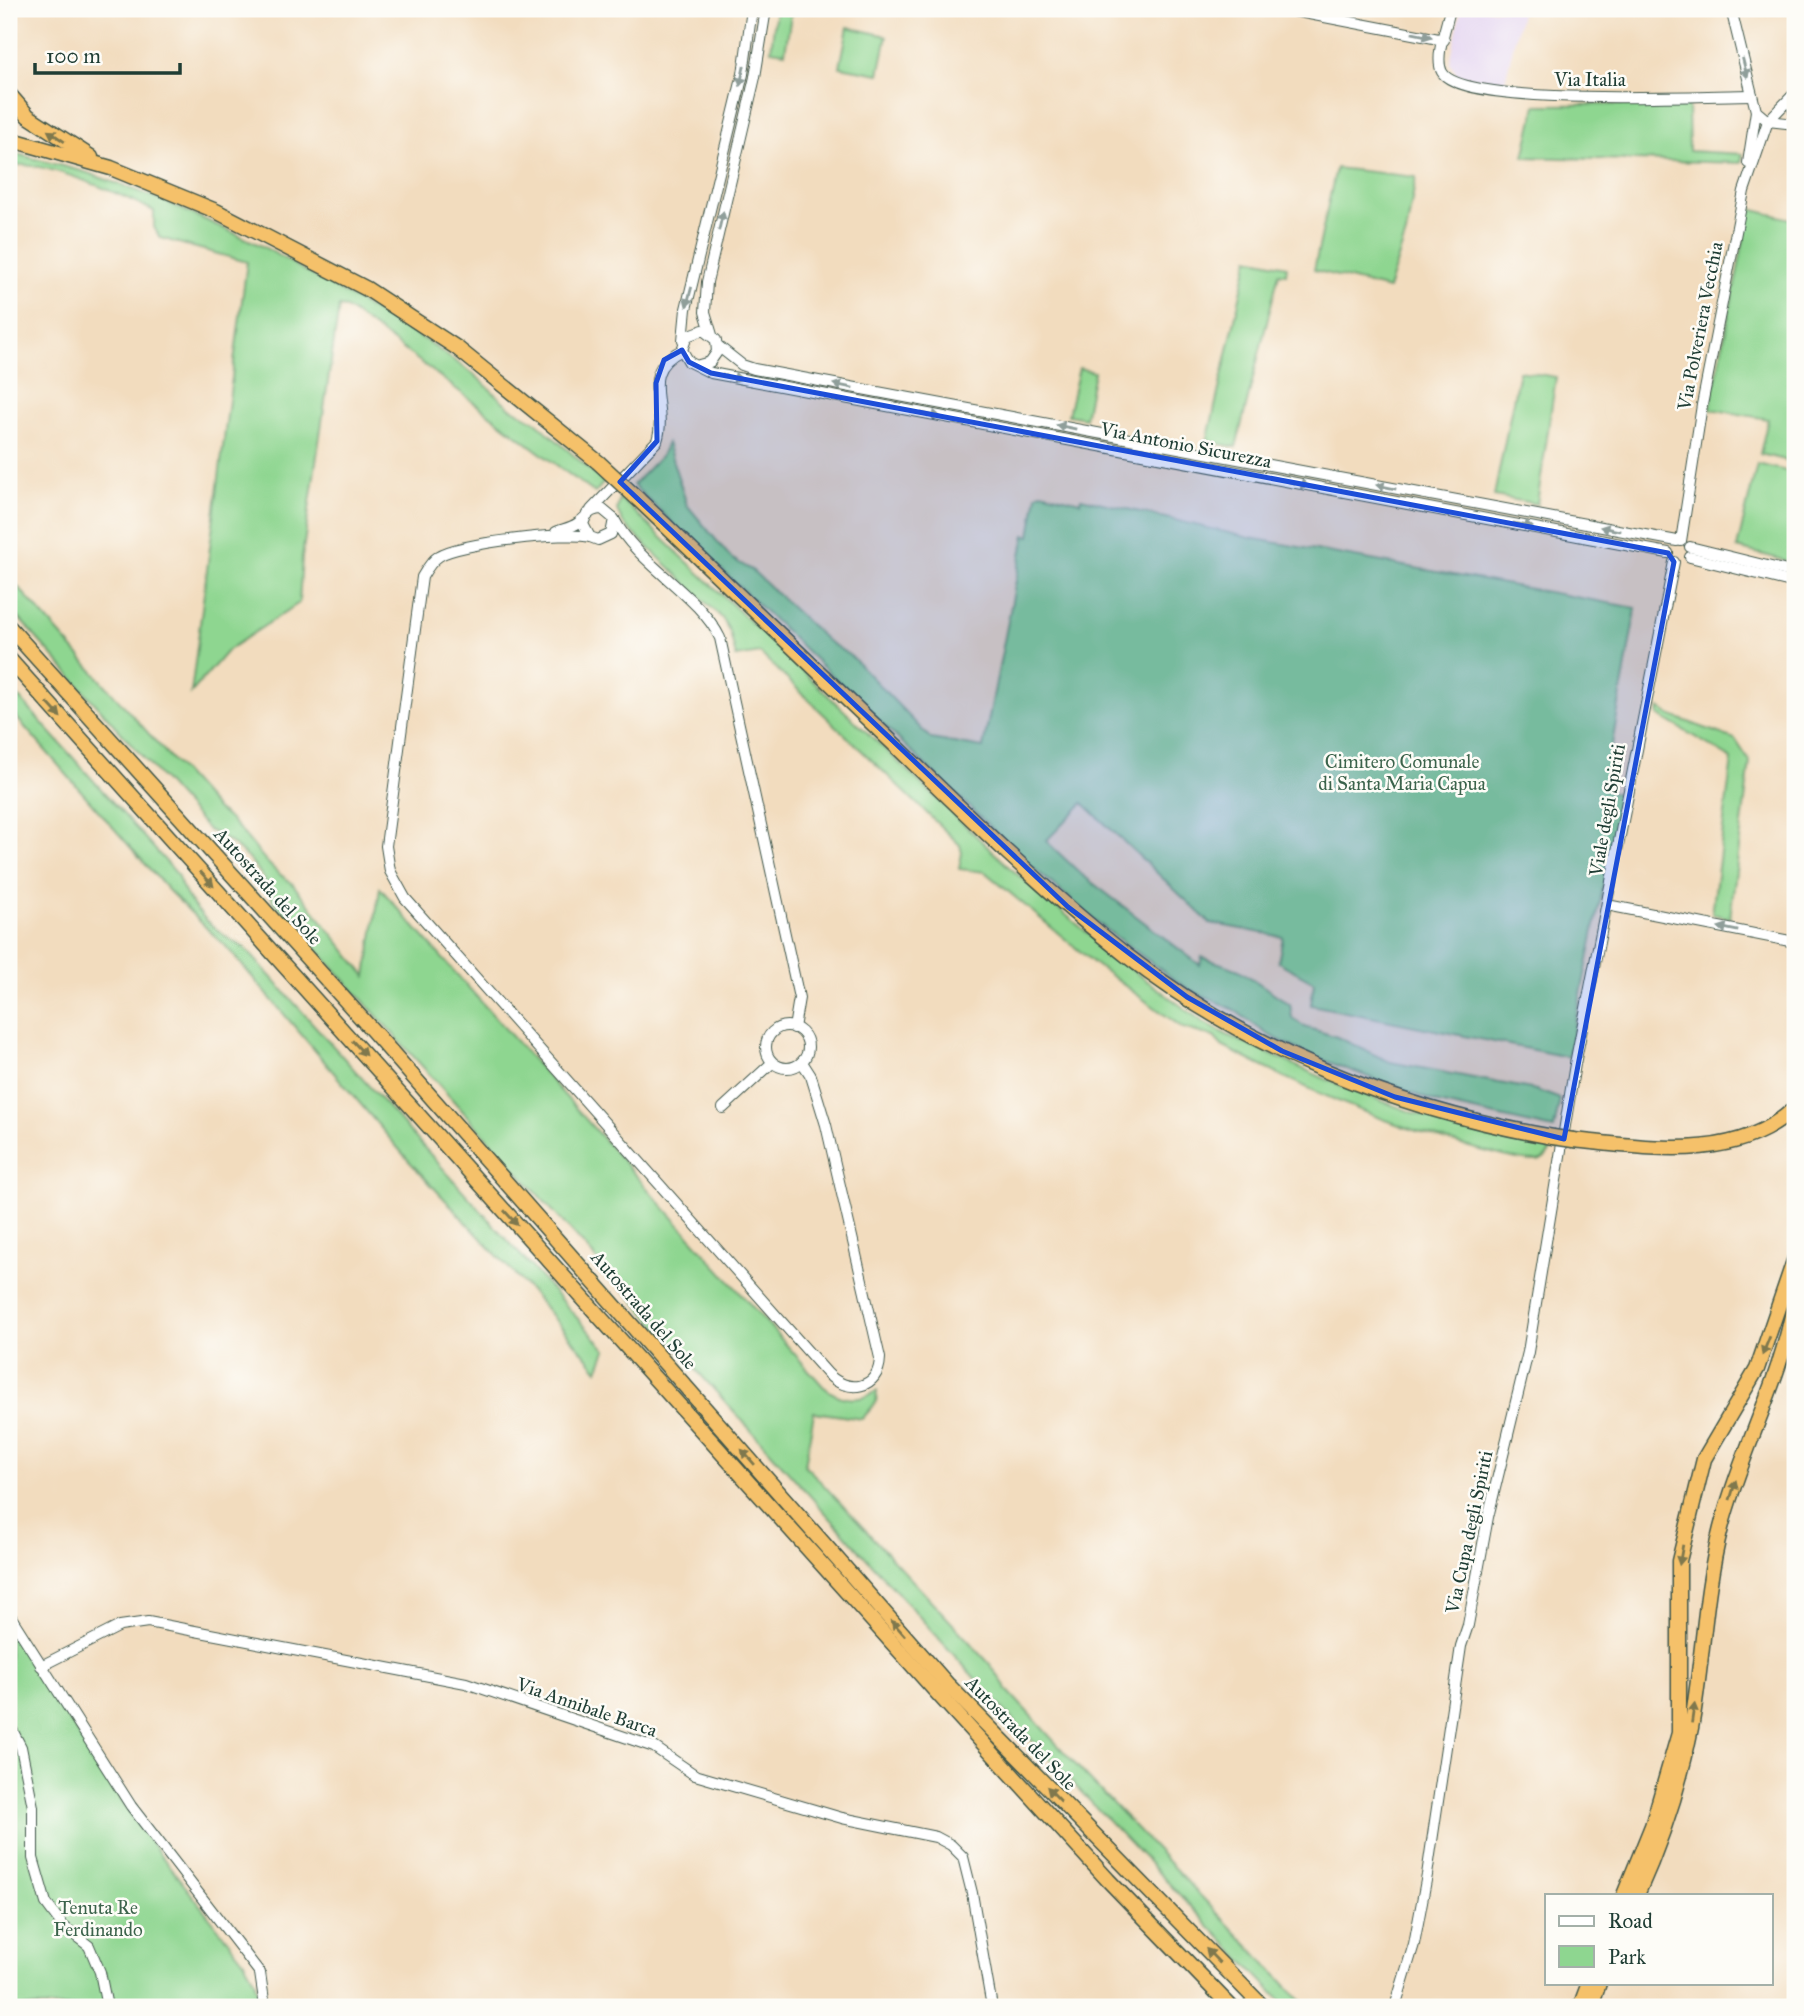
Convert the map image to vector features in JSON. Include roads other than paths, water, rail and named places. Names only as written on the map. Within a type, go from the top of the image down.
[{"type":"highway","points":[[9,94],[28,116],[58,138],[111,168]]},
{"type":"highway","points":[[9,139],[111,168],[216,211],[367,289],[457,348],[598,462],[997,844],[1128,957],[1187,997],[1282,1051],[1395,1097],[1458,1116],[1573,1140],[1648,1147],[1712,1146],[1733,1142],[1766,1129],[1795,1108]]},
{"type":"highway","name":"Autostrada del Sole","points":[[9,627],[373,1031],[948,1685],[1262,2006]]},
{"type":"highway","name":"Autostrada del Sole","points":[[9,659],[941,1698],[1108,1880],[1231,2007]]},
{"type":"highway","points":[[1624,1894],[1652,1826],[1679,1733],[1679,1562],[1704,1459],[1757,1369],[1795,1258]]},
{"type":"highway","points":[[1637,1894],[1670,1810],[1691,1729],[1721,1529],[1745,1451],[1783,1356],[1795,1300]]},
{"type":"highway","points":[[1580,2007],[1589,1984]]},
{"type":"highway","points":[[1591,2007],[1599,1984]]},
{"type":"street","points":[[683,345],[686,309],[743,74],[752,9]]},
{"type":"street","name":"Via Antonio Sicurezza","points":[[766,9],[755,77],[707,282],[705,312],[713,335],[718,346],[741,365],[1685,546]]},
{"type":"street","points":[[1283,9],[1444,40],[1450,9]]},
{"type":"street","points":[[1731,9],[1756,111],[1744,191]]},
{"type":"street","name":"Via Italia","points":[[1444,40],[1439,64],[1443,73],[1458,85],[1527,97],[1752,95]]},
{"type":"street","points":[[1768,121],[1793,96]]},
{"type":"street","points":[[1793,96],[1795,115]]},
{"type":"street","points":[[1756,111],[1768,121],[1795,124]]},
{"type":"street","name":"Via Polveriera Vecchia","points":[[1685,546],[1702,405],[1744,191],[1768,121]]},
{"type":"street","points":[[551,535],[578,523],[657,441],[660,426],[657,375],[664,360],[697,330],[713,335]]},
{"type":"street","name":"Via Antonio Sicurezza","points":[[683,345],[689,362],[711,373],[1671,557]]},
{"type":"street","points":[[699,365],[710,362],[718,346]]},
{"type":"street","points":[[603,539],[614,530],[614,488]]},
{"type":"street","points":[[589,512],[602,509],[613,517],[635,548],[708,619],[720,638],[799,998],[794,1028]]},
{"type":"street","points":[[589,512],[583,524],[590,537]]},
{"type":"street","points":[[635,548],[617,540],[551,535],[449,552],[439,556],[422,577],[386,846],[390,871],[405,898],[828,1374],[842,1386],[860,1387],[876,1373],[880,1358],[829,1136],[811,1076],[802,1062]]},
{"type":"street","points":[[1685,546],[1681,564],[1671,557],[1671,545],[1685,546],[1795,573]]},
{"type":"street","points":[[1685,546],[1795,583]]},
{"type":"street","name":"Viale degli Spiriti","points":[[1575,1064],[1671,557]]},
{"type":"street","points":[[1607,905],[1795,942]]},
{"type":"street","points":[[780,1027],[794,1028],[807,1043],[802,1062],[791,1068],[772,1063],[766,1050],[768,1037],[780,1027]]},
{"type":"street","points":[[723,1108],[772,1063]]},
{"type":"street","name":"Via Cupa degli Spiriti","points":[[1395,2007],[1414,1944],[1427,1875],[1461,1646],[1468,1625],[1488,1517],[1528,1352],[1575,1064]]},
{"type":"street","points":[[9,1614],[131,1806],[260,1973],[265,2007]]},
{"type":"street","name":"Via Annibale Barca","points":[[41,1666],[120,1626],[148,1622],[466,1684],[654,1747],[695,1775],[829,1815],[936,1837],[951,1844],[963,1857],[972,1892],[992,2007]]},
{"type":"street","points":[[9,1724],[21,1747],[33,1807],[33,1858],[46,1903],[63,1926],[89,1946],[100,1972],[107,2007]]},
{"type":"park label","name":"Cimitero Comunale di Santa Maria Capua","points":[[1402,772]]},
{"type":"park label","name":"Tenuta Re Ferdinando","points":[[98,1918]]}]
